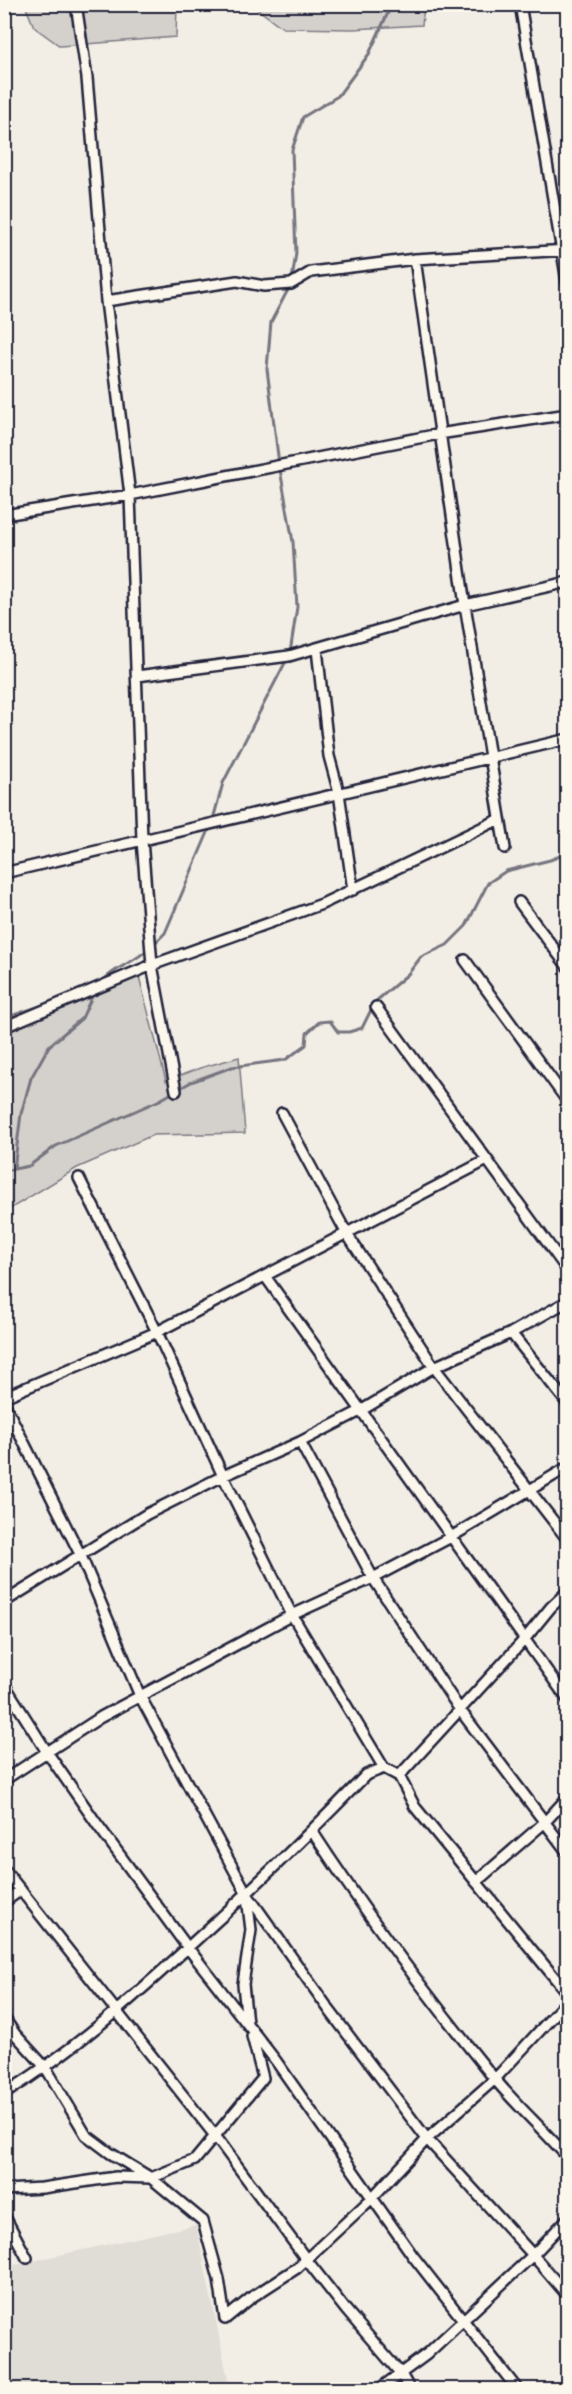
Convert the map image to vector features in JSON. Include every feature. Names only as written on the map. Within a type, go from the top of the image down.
[{"type":"street","points":[[76,4],[87,78],[106,301],[130,495],[142,840],[152,965],[176,1091]]},
{"type":"street","points":[[520,4],[564,251],[567,287]]},
{"type":"street","points":[[106,301],[237,281],[264,286],[291,284],[311,272],[415,260],[564,251]]},
{"type":"street","points":[[415,260],[465,604],[505,848]]},
{"type":"street","points":[[4,515],[130,495],[439,434],[567,414]]},
{"type":"street","points":[[137,676],[289,656],[465,604],[567,582]]},
{"type":"street","points":[[317,649],[328,756],[339,793],[353,890]]},
{"type":"street","points":[[4,873],[567,739]]},
{"type":"street","points":[[4,1027],[152,965],[322,904],[500,819]]},
{"type":"street","points":[[519,902],[567,967]]},
{"type":"street","points":[[465,960],[567,1102]]},
{"type":"street","points":[[376,1007],[567,1271]]},
{"type":"street","points":[[282,1113],[347,1234],[434,1366],[567,1540]]},
{"type":"street","points":[[4,1396],[158,1332],[487,1160]]},
{"type":"street","points":[[79,1178],[158,1332],[223,1476],[292,1615],[384,1768],[399,1776],[415,1807],[567,1994]]},
{"type":"street","points":[[266,1276],[567,1700]]},
{"type":"street","points":[[4,1602],[147,1514],[223,1476],[300,1442],[362,1410],[434,1366],[511,1333],[567,1301]]},
{"type":"street","points":[[511,1333],[567,1404]]},
{"type":"street","points":[[4,1403],[81,1556],[140,1696],[247,1894],[427,2139],[533,2255],[567,2296]]},
{"type":"street","points":[[300,1442],[373,1578],[460,1710],[567,1853]]},
{"type":"street","points":[[4,1780],[101,1717],[292,1615],[373,1578],[451,1537],[567,1467]]},
{"type":"street","points":[[399,1776],[567,1592]]},
{"type":"street","points":[[4,1684],[96,1824],[276,2061],[371,2199],[518,2390]]},
{"type":"street","points":[[4,2094],[46,2068],[117,2013],[247,1894],[366,1775],[384,1768]]},
{"type":"street","points":[[476,1882],[545,1822],[567,1797]]},
{"type":"street","points":[[312,1831],[384,1938],[495,2079],[567,2158]]},
{"type":"street","points":[[4,1869],[216,2137],[306,2259],[401,2374],[411,2390]]},
{"type":"street","points":[[4,1902],[21,1890]]},
{"type":"street","points":[[4,2190],[42,2188],[117,2177],[151,2178],[195,2160],[216,2137],[230,2116],[263,2078],[256,2046],[248,2025],[243,1984],[251,1930],[247,1894]]},
{"type":"street","points":[[4,2018],[15,2034],[46,2068],[86,2135],[151,2178],[203,2221],[219,2279],[225,2319],[238,2307],[272,2286],[306,2259],[371,2199],[427,2139],[495,2079],[567,2000]]},
{"type":"street","points":[[4,2215],[27,2258]]},
{"type":"street","points":[[378,2390],[401,2374],[464,2321],[533,2255],[567,2218]]},
{"type":"shaded area","points":[[25,5],[177,5],[176,37],[60,46],[34,27]]},
{"type":"shaded area","points":[[252,5],[424,5],[422,25],[353,29],[283,28]]},
{"type":"shaded area","points":[[136,965],[166,1081],[239,1057],[245,1133],[153,1135],[77,1168],[5,1212],[5,1017],[59,999]]},
{"type":"shaded area","points":[[196,2225],[230,2389],[5,2389],[5,2267]]},
{"type":"waterway","points":[[292,280],[296,253],[292,150],[303,117],[338,96],[369,54],[392,4]]},
{"type":"waterway","points":[[290,286],[271,322],[267,369],[279,464],[293,542],[297,607],[290,653]]},
{"type":"waterway","points":[[153,945],[165,933],[212,823],[223,783],[287,659]]},
{"type":"waterway","points":[[4,1171],[29,1166],[56,1146],[160,1100],[191,1082],[232,1067],[285,1060],[306,1045],[307,1033],[319,1022],[330,1021],[338,1032],[349,1032],[362,1028],[375,1002],[408,974],[421,957],[447,945],[466,926],[488,883],[506,871],[568,853]]},
{"type":"waterway","points":[[103,981],[148,949]]},
{"type":"waterway","points":[[14,1169],[21,1114],[31,1078],[49,1046],[82,1018],[93,994]]}]
